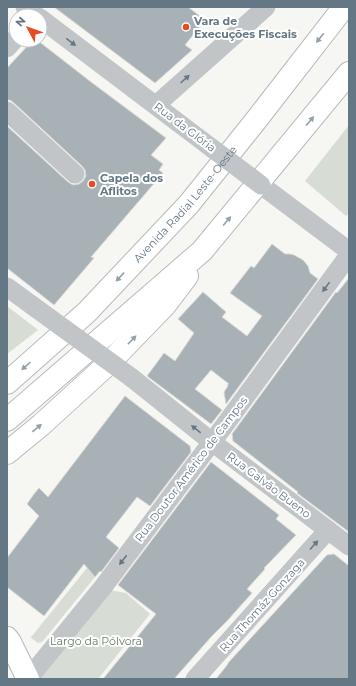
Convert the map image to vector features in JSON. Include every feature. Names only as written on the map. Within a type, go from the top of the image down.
[{"type":"main road","name":"Avenida Radial Leste-Oeste","points":[[7,383],[87,312],[189,204],[344,7]]},
{"type":"main road","points":[[7,420],[202,251],[349,73]]},
{"type":"main road","points":[[7,453],[41,425],[108,364],[165,305],[186,279],[202,251]]},
{"type":"main road","points":[[7,638],[28,679]]},
{"type":"street","points":[[156,105],[266,7]]},
{"type":"street","name":"Rua da Glória","points":[[48,24],[349,251]]},
{"type":"street","points":[[7,111],[75,174]]},
{"type":"street","name":"Rua Doutor Américo de Campos","points":[[28,679],[103,587],[212,442],[349,255]]},
{"type":"street","name":"Rua Galvão Bueno","points":[[7,287],[132,378],[212,442],[349,546]]},
{"type":"street","name":"Rua Thomáz Gonzaga","points":[[195,679],[328,530]]},
{"type":"green space","points":[[349,125],[349,213],[346,216],[305,181]]},
{"type":"green space","points":[[7,306],[38,330],[7,354]]},
{"type":"green space","points":[[87,568],[95,577],[42,642],[38,643],[30,637]]},
{"type":"green space","name":"Largo da Pólvora","points":[[104,589],[126,593],[150,614],[98,679],[35,679]]},
{"type":"building","points":[[54,7],[188,7],[205,20],[185,45],[192,50],[155,83]]},
{"type":"building","points":[[26,48],[47,48],[166,138],[151,155],[163,164],[159,170],[163,173],[91,257],[94,258],[54,305],[7,268],[7,126],[73,185],[79,184],[83,181],[86,176],[85,170],[14,103],[7,100],[7,68]]},
{"type":"building","points":[[272,244],[285,254],[294,255],[303,260],[308,266],[310,273],[318,279],[226,404],[224,392],[229,384],[211,370],[195,389],[222,410],[211,424],[147,376],[164,353],[175,361],[194,333],[178,319],[203,292],[226,312],[222,317],[247,336],[262,316],[230,293],[251,266],[254,268]]},
{"type":"building","points":[[349,278],[349,532],[297,493],[298,492],[233,441],[232,434],[336,292],[337,293]]},
{"type":"building","points":[[125,396],[190,446],[191,452],[150,506],[137,497],[106,537],[119,548],[101,572],[100,571],[95,577],[84,564],[44,616],[7,587],[7,558],[39,516],[27,504],[34,494],[39,488],[48,497]]},
{"type":"building","points":[[211,462],[279,515],[276,519],[296,535],[264,568],[265,569],[247,589],[252,593],[174,679],[103,679],[156,614],[118,585]]},
{"type":"building","points":[[334,554],[349,566],[349,679],[216,679],[228,663],[327,555]]},
{"type":"place","name":"Vara de Execuções Fiscais","points":[[186,27]]},
{"type":"place","name":"Capela dos Aflitos","points":[[92,184]]}]
